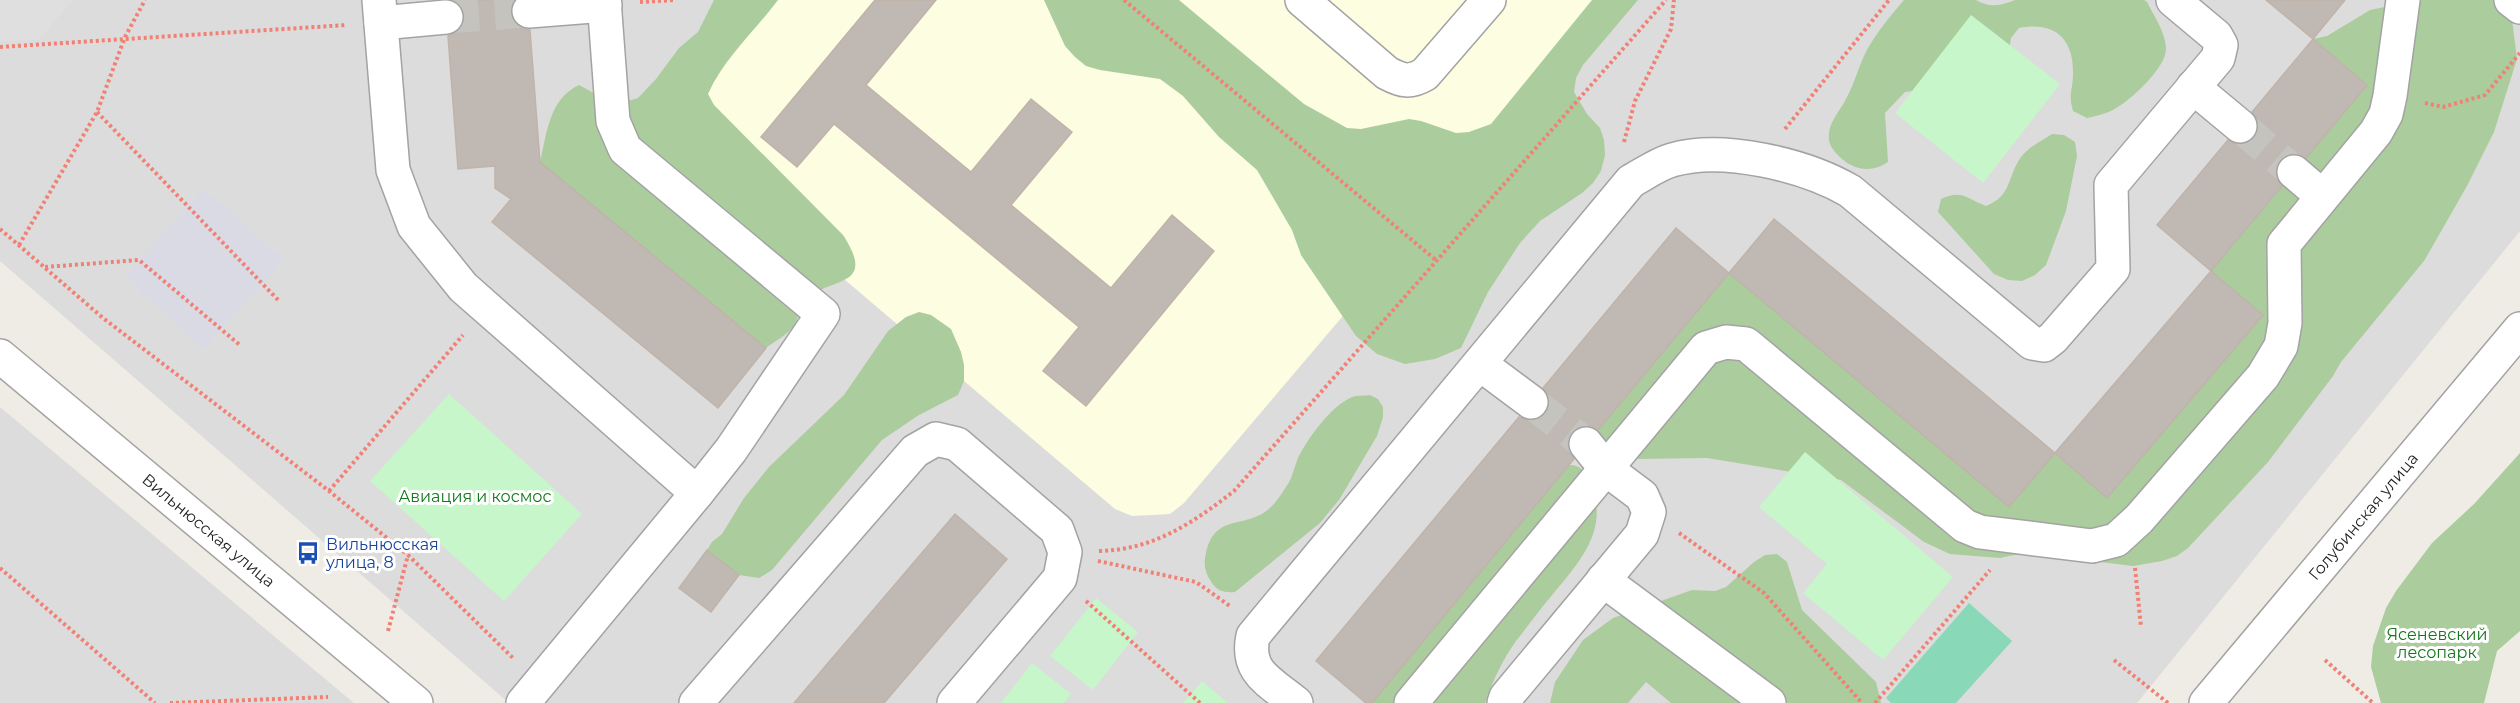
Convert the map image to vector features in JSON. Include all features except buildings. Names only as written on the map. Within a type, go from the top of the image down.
[{"type":"street","points":[[1302,0],[1387,73],[1402,81],[1415,80],[1425,74],[1489,0]]},
{"type":"street","points":[[1296,703],[1255,669],[1250,652],[1253,636],[1631,181],[1670,160],[1706,154],[1740,156],[1817,174],[1850,191],[2032,343],[2044,345],[2053,338],[2113,269],[2111,185],[2218,58],[2221,45],[2216,36],[2173,0]]},
{"type":"street","points":[[1411,703],[1596,456],[1706,348],[1726,342],[1746,344],[1965,526],[1980,532],[2091,546],[2116,540],[2139,519],[2263,376],[2281,346],[2285,323],[2284,244],[2376,132],[2386,114],[2403,0]]},
{"type":"street","points":[[2511,0],[2520,7]]},
{"type":"street","points":[[529,11],[605,2],[613,121],[625,149],[823,314],[731,450],[698,493],[531,694]]},
{"type":"street","points":[[446,17],[380,11],[393,170],[414,226],[464,287],[698,493]]},
{"type":"street","points":[[2193,87],[2240,126]]},
{"type":"street","points":[[2294,172],[2322,196]]},
{"type":"street","name":"Голубинская улица","points":[[2206,703],[2520,329]]},
{"type":"street","name":"Вильнюсская улица","points":[[0,356],[416,703]]},
{"type":"street","points":[[1480,364],[1531,402]]},
{"type":"street","points":[[696,703],[915,451],[936,439],[957,444],[1057,530],[1063,565],[954,703]]},
{"type":"street","points":[[1504,703],[1642,534],[1648,512],[1642,496],[1596,456]]},
{"type":"street","points":[[1603,579],[1769,703]]},
{"type":"path","points":[[19,245],[97,112],[125,37],[145,0]]},
{"type":"path","points":[[1125,0],[1437,261]]},
{"type":"path","points":[[1063,565],[1113,551],[1142,546],[1197,520],[1234,491],[1666,0]]},
{"type":"path","points":[[1631,181],[1624,144],[1635,101],[1671,29],[1674,0]]},
{"type":"path","points":[[1760,160],[1889,0]]},
{"type":"path","points":[[0,47],[125,37],[380,11]]},
{"type":"path","points":[[2390,96],[2443,107],[2485,95],[2520,53]]},
{"type":"path","points":[[97,112],[280,302]]},
{"type":"path","points":[[0,229],[103,318],[329,491],[408,555],[531,694]]},
{"type":"path","points":[[44,267],[139,261],[241,346]]},
{"type":"path","points":[[329,491],[486,307]]},
{"type":"path","points":[[1648,512],[1764,593],[1862,703]]},
{"type":"path","points":[[1875,703],[2019,537]]},
{"type":"path","points":[[388,630],[408,555]]},
{"type":"path","points":[[1063,565],[1121,567],[1159,572],[1196,582],[1259,630]]},
{"type":"path","points":[[1063,565],[1200,703]]},
{"type":"path","points":[[0,568],[155,703]]},
{"type":"path","points":[[2114,660],[2168,703]]},
{"type":"path","points":[[2325,660],[2373,703]]},
{"type":"path","points":[[170,703],[327,697]]},
{"type":"shaded area","points":[[0,0],[2520,0],[2520,231],[2137,703],[509,703],[0,261]]},
{"type":"shaded area","points":[[0,0],[73,0],[39,40],[0,41]]},
{"type":"shaded area","points":[[753,0],[1097,0],[1376,277],[1184,503],[1170,514],[1132,516],[1115,509],[686,145],[685,81]]},
{"type":"shaded area","points":[[1152,0],[1605,0],[1431,205]]},
{"type":"shaded area","points":[[203,188],[284,260],[204,350],[124,277]]},
{"type":"shaded area","points":[[0,407],[354,703],[0,703]]},
{"type":"green space","points":[[714,0],[778,0],[722,68],[708,94],[714,105],[843,235],[852,252],[855,265],[853,273],[847,279],[807,299],[792,328],[766,348],[540,162],[555,108],[569,91],[579,85],[601,97],[625,102],[638,98],[656,79],[679,48],[698,32]]},
{"type":"green space","points":[[1044,0],[1179,0],[1304,104],[1347,128],[1361,129],[1409,119],[1456,133],[1469,132],[1491,124],[1592,0],[1638,0],[1583,65],[1576,78],[1574,92],[1587,114],[1600,128],[1604,140],[1605,155],[1601,171],[1582,193],[1540,221],[1520,243],[1488,292],[1461,348],[1435,359],[1405,364],[1377,354],[1356,336],[1301,255],[1292,230],[1257,170],[1219,137],[1183,96],[1160,79],[1086,66],[1065,46]]},
{"type":"green space","points":[[1904,0],[1976,0],[1995,5],[2015,0],[2144,0],[2159,25],[2166,49],[2154,74],[2137,92],[2113,110],[2087,118],[2073,111],[2072,61],[2066,42],[2052,30],[2042,27],[2019,28],[2011,38],[2009,51],[1919,90],[1905,92],[1885,113],[1888,162],[1874,168],[1854,167],[1834,150],[1829,140],[1830,128],[1849,93],[1868,48]]},
{"type":"green space","points":[[2419,0],[2495,0],[2512,19],[2517,59],[2494,132],[2467,186],[2424,261],[2341,362],[2268,462],[2188,548],[2177,556],[2133,566],[2043,555],[2014,555],[2000,558],[1950,554],[1924,542],[1841,480],[1707,458],[1633,459],[1586,444],[1729,273],[2009,507],[2055,453],[2107,498],[2263,315],[2211,271],[2367,85],[2313,39],[2327,36],[2370,10]]},
{"type":"green space","points":[[1971,15],[2060,84],[1983,183],[1895,113]]},
{"type":"green space","points":[[2052,134],[2064,135],[2075,142],[2077,156],[2066,211],[2046,265],[2035,275],[2022,281],[2008,280],[1994,274],[1938,212],[1941,199],[1959,195],[1986,206],[1994,202],[2005,191],[2021,157],[2031,147]]},
{"type":"green space","points":[[919,312],[931,315],[951,329],[964,365],[964,381],[958,395],[919,415],[882,440],[772,570],[759,578],[739,575],[707,550],[712,542],[722,534],[744,498],[769,467],[844,395],[888,331],[906,317]]},
{"type":"green space","name":"Авиация и космос","points":[[449,394],[582,514],[504,601],[370,481]]},
{"type":"green space","points":[[1370,395],[1378,399],[1383,407],[1383,417],[1377,436],[1339,500],[1320,523],[1235,592],[1225,592],[1216,588],[1208,576],[1205,561],[1210,541],[1216,533],[1230,524],[1256,517],[1268,510],[1288,484],[1298,458],[1308,441],[1328,415],[1352,397]]},
{"type":"green space","points":[[1805,452],[1953,577],[1883,660],[1803,593],[1827,564],[1759,507]]},
{"type":"green space","name":"Ясеневский лесопарк","points":[[2520,453],[2520,631],[2497,651],[2484,703],[2381,703],[2371,667],[2373,646],[2386,608],[2432,543],[2474,504]]},
{"type":"green space","points":[[1569,465],[1579,467],[1584,471],[1595,497],[1597,513],[1590,542],[1574,568],[1511,648],[1498,671],[1485,703],[1372,703]]},
{"type":"green space","points":[[1777,554],[1787,562],[1802,610],[1876,682],[1881,703],[1671,703],[1646,682],[1628,703],[1550,703],[1555,682],[1583,640],[1613,618],[1692,590],[1715,591],[1726,587],[1754,562],[1765,555]]},
{"type":"green space","points":[[1096,598],[1138,632],[1093,690],[1050,656]]},
{"type":"green space","points":[[1969,603],[2012,641],[1956,703],[1891,703],[1886,698]]},
{"type":"green space","points":[[1032,663],[1071,694],[1064,703],[1001,703]]},
{"type":"green space","points":[[1202,681],[1228,703],[1183,703]]},
{"type":"tunnel","points":[[446,17],[529,11]]},
{"type":"tunnel","points":[[2240,126],[2294,172]]},
{"type":"tunnel","points":[[1531,402],[1586,444]]},
{"type":"place","name":"Вильнюсская улица, 8","points":[[308,553]]}]
